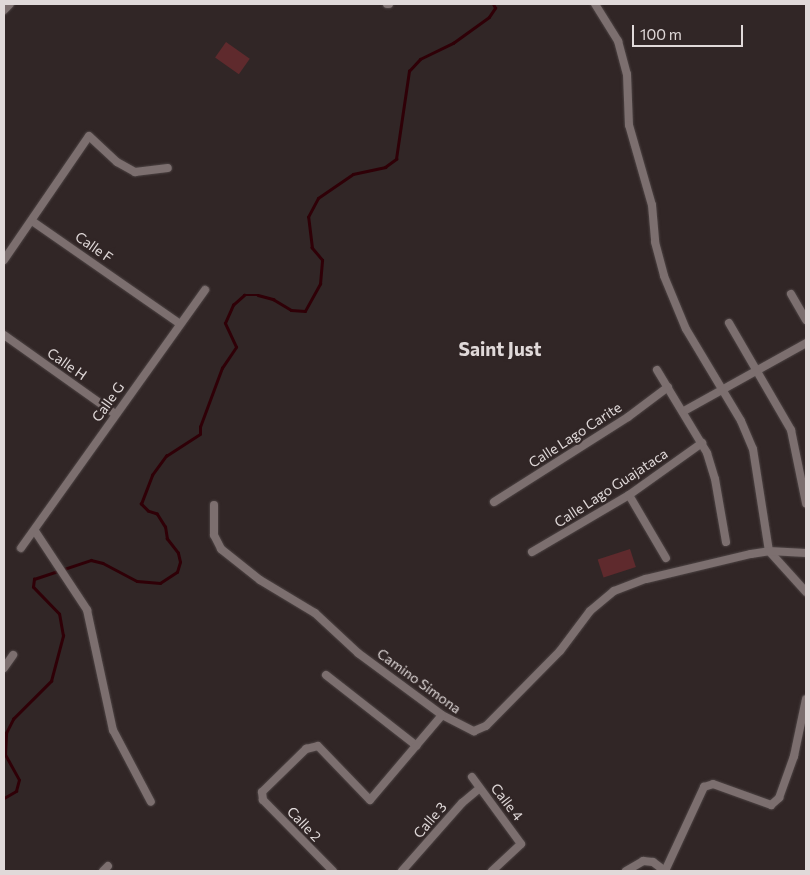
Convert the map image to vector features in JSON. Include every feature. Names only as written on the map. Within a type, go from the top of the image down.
[{"type":"street","points":[[4,10],[10,4]]},
{"type":"street","points":[[595,4],[618,41],[625,65],[629,125],[652,205],[655,242],[664,276],[686,329],[721,392],[741,421],[753,449],[769,551],[806,592]]},
{"type":"street","points":[[4,260],[89,136],[117,162],[135,172],[168,168]]},
{"type":"street","name":"Calle F","points":[[32,221],[180,324]]},
{"type":"street","name":"Calle G","points":[[21,548],[35,531],[115,414],[205,290]]},
{"type":"street","points":[[791,294],[806,320]]},
{"type":"street","points":[[729,323],[759,371],[791,430],[806,504]]},
{"type":"street","name":"Calle H","points":[[4,335],[115,414]]},
{"type":"street","points":[[684,411],[759,371],[806,343]]},
{"type":"street","points":[[657,370],[702,443],[715,479],[726,542]]},
{"type":"street","name":"Calle Lago Carite","points":[[494,502],[628,417],[668,387]]},
{"type":"street","name":"Calle Lago Guajataca","points":[[532,552],[628,494],[702,443]]},
{"type":"street","points":[[628,494],[666,558]]},
{"type":"street","name":"Camino Simona","points":[[214,505],[214,535],[221,549],[260,580],[315,613],[358,653],[442,715],[469,729],[486,726],[560,651],[590,610],[614,591],[646,579],[769,551],[806,553]]},
{"type":"street","points":[[35,531],[87,610],[113,730],[151,802]]},
{"type":"street","points":[[4,668],[13,655]]},
{"type":"street","points":[[326,675],[417,746],[442,715]]},
{"type":"street","points":[[626,871],[643,861],[653,862],[665,871],[704,787],[713,784],[771,805],[778,798],[794,756],[806,699]]},
{"type":"street","name":"Calle 2","points":[[333,871],[263,800],[262,792],[306,749],[318,746],[370,800],[417,746]]},
{"type":"street","name":"Calle 4","points":[[472,777],[521,844],[492,871]]},
{"type":"street","name":"Calle 3","points":[[402,871],[462,803],[480,788]]},
{"type":"shaded area","points":[[226,42],[250,59],[239,74],[215,58]]},
{"type":"shaded area","points":[[630,549],[636,567],[604,578],[598,560]]},
{"type":"waterway","points":[[4,798],[16,791],[19,780],[5,755],[6,733],[13,719],[51,681],[63,636],[59,614],[33,587],[34,579],[91,560],[103,563],[137,581],[160,583],[177,572],[180,562],[178,553],[167,539],[165,527],[157,514],[148,511],[141,504],[152,475],[166,456],[200,434],[200,427],[222,368],[236,347],[225,323],[233,305],[244,295],[258,295],[273,299],[291,310],[305,311],[320,284],[322,260],[312,248],[308,217],[318,198],[353,174],[385,167],[396,159],[409,71],[420,59],[453,43],[489,17],[495,8],[493,4]]},
{"type":"district","name":"Saint Just","points":[[500,349]]}]
